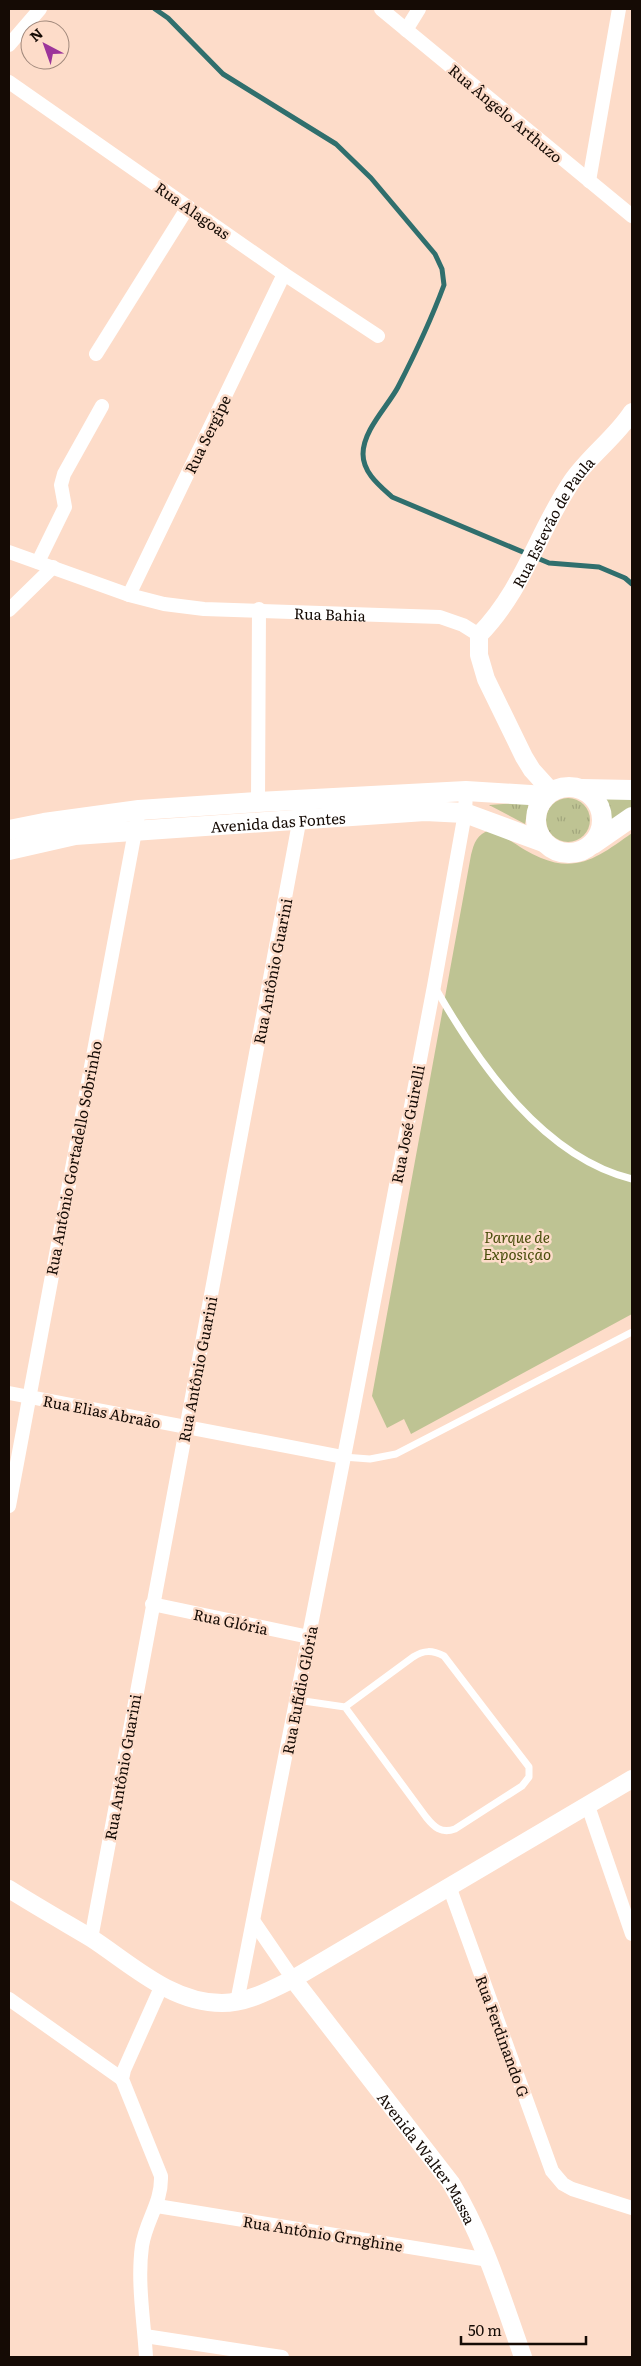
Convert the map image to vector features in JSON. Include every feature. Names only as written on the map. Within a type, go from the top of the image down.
[{"type":"main road","name":"Avenida das Fontes","points":[[9,850],[75,835],[134,830],[466,791],[549,794],[561,787],[632,790]]},
{"type":"main road","points":[[582,789],[597,802],[603,821],[601,831],[589,847]]},
{"type":"main road","points":[[543,842],[538,834],[536,814],[549,794]]},
{"type":"main road","name":"Avenida das Fontes","points":[[9,830],[44,822],[139,810],[258,802],[302,809],[465,813],[543,842],[560,853],[570,854],[589,847],[632,817]]},
{"type":"street","points":[[9,45],[40,9]]},
{"type":"street","name":"Rua Ângelo Arthuzo","points":[[381,9],[632,216]]},
{"type":"street","points":[[406,30],[419,9]]},
{"type":"street","points":[[589,181],[619,9]]},
{"type":"street","name":"Rua Alagoas","points":[[9,82],[284,274],[378,336]]},
{"type":"street","points":[[96,354],[188,207]]},
{"type":"street","name":"Rua Sergipe","points":[[129,595],[284,274]]},
{"type":"street","points":[[38,562],[65,507],[61,485],[64,474],[102,406]]},
{"type":"street","name":"Rua Estevão de Paula","points":[[479,635],[495,618],[514,592],[561,501],[586,461],[632,412]]},
{"type":"street","name":"Rua Bahia","points":[[9,552],[129,595],[182,606],[440,617],[463,625],[479,635]]},
{"type":"street","points":[[9,610],[53,567]]},
{"type":"street","points":[[258,802],[260,609]]},
{"type":"street","points":[[479,635],[479,655],[486,679],[524,757],[549,794]]},
{"type":"street","name":"Rua José Guirelli","points":[[343,1457],[434,986],[465,813],[466,791]]},
{"type":"street","name":"Rua Antônio Guarini","points":[[91,1939],[152,1604],[302,809]]},
{"type":"street","name":"Rua Antônio Gortadello Sobrinho","points":[[9,1506],[139,810]]},
{"type":"street","name":"Rua Elias Abraão","points":[[9,1393],[343,1457]]},
{"type":"street","name":"Rua Eufídio Glória","points":[[237,2002],[310,1637],[343,1457]]},
{"type":"street","name":"Rua Glória","points":[[152,1604],[310,1637]]},
{"type":"street","points":[[9,1889],[176,1994],[198,2001],[237,2002],[264,1994],[293,1979],[632,1779]]},
{"type":"street","points":[[588,1806],[632,1934]]},
{"type":"street","name":"Rua Ferdinando G","points":[[448,1886],[552,2171],[562,2184],[572,2189],[632,2208]]},
{"type":"street","points":[[254,1922],[293,1979]]},
{"type":"street","name":"Avenida Walter Massa","points":[[293,1979],[452,2183],[468,2212],[489,2260],[523,2357]]},
{"type":"street","points":[[122,2079],[124,2070],[162,1985]]},
{"type":"street","points":[[9,1999],[122,2079],[160,2176],[161,2191],[157,2206],[147,2226],[140,2264],[146,2357]]},
{"type":"street","name":"Rua Antônio Grnghine","points":[[157,2206],[489,2260]]},
{"type":"street","points":[[145,2336],[282,2357]]},
{"type":"lane","points":[[434,986],[464,1039],[489,1073],[527,1115],[554,1138],[587,1160],[616,1176],[632,1179]]},
{"type":"lane","points":[[343,1457],[370,1459],[396,1454],[632,1332]]},
{"type":"lane","points":[[297,1700],[344,1707],[413,1657],[422,1652],[436,1652],[444,1656],[528,1767],[529,1777],[522,1786],[455,1829],[448,1832],[440,1830],[429,1821],[344,1707]]},
{"type":"green space","points":[[605,797],[632,797],[632,811],[610,824],[609,807]]},
{"type":"green space","points":[[568,798],[580,802],[586,808],[590,820],[586,832],[580,838],[568,842],[556,838],[550,832],[546,820],[550,808],[556,802]]},
{"type":"green space","points":[[529,802],[525,824],[489,805]]},
{"type":"green space","name":"Parque de Exposição","points":[[490,830],[541,858],[567,864],[579,863],[590,859],[632,833],[632,1314],[411,1434],[404,1419],[387,1428],[372,1396],[471,855],[477,840],[482,834]]},
{"type":"waterway","points":[[155,9],[168,18],[223,74],[336,144],[371,178],[435,254],[442,269],[444,285],[417,349],[394,394],[371,427],[364,445],[364,461],[373,478],[392,497],[549,563],[599,567],[625,578],[632,584]]}]
